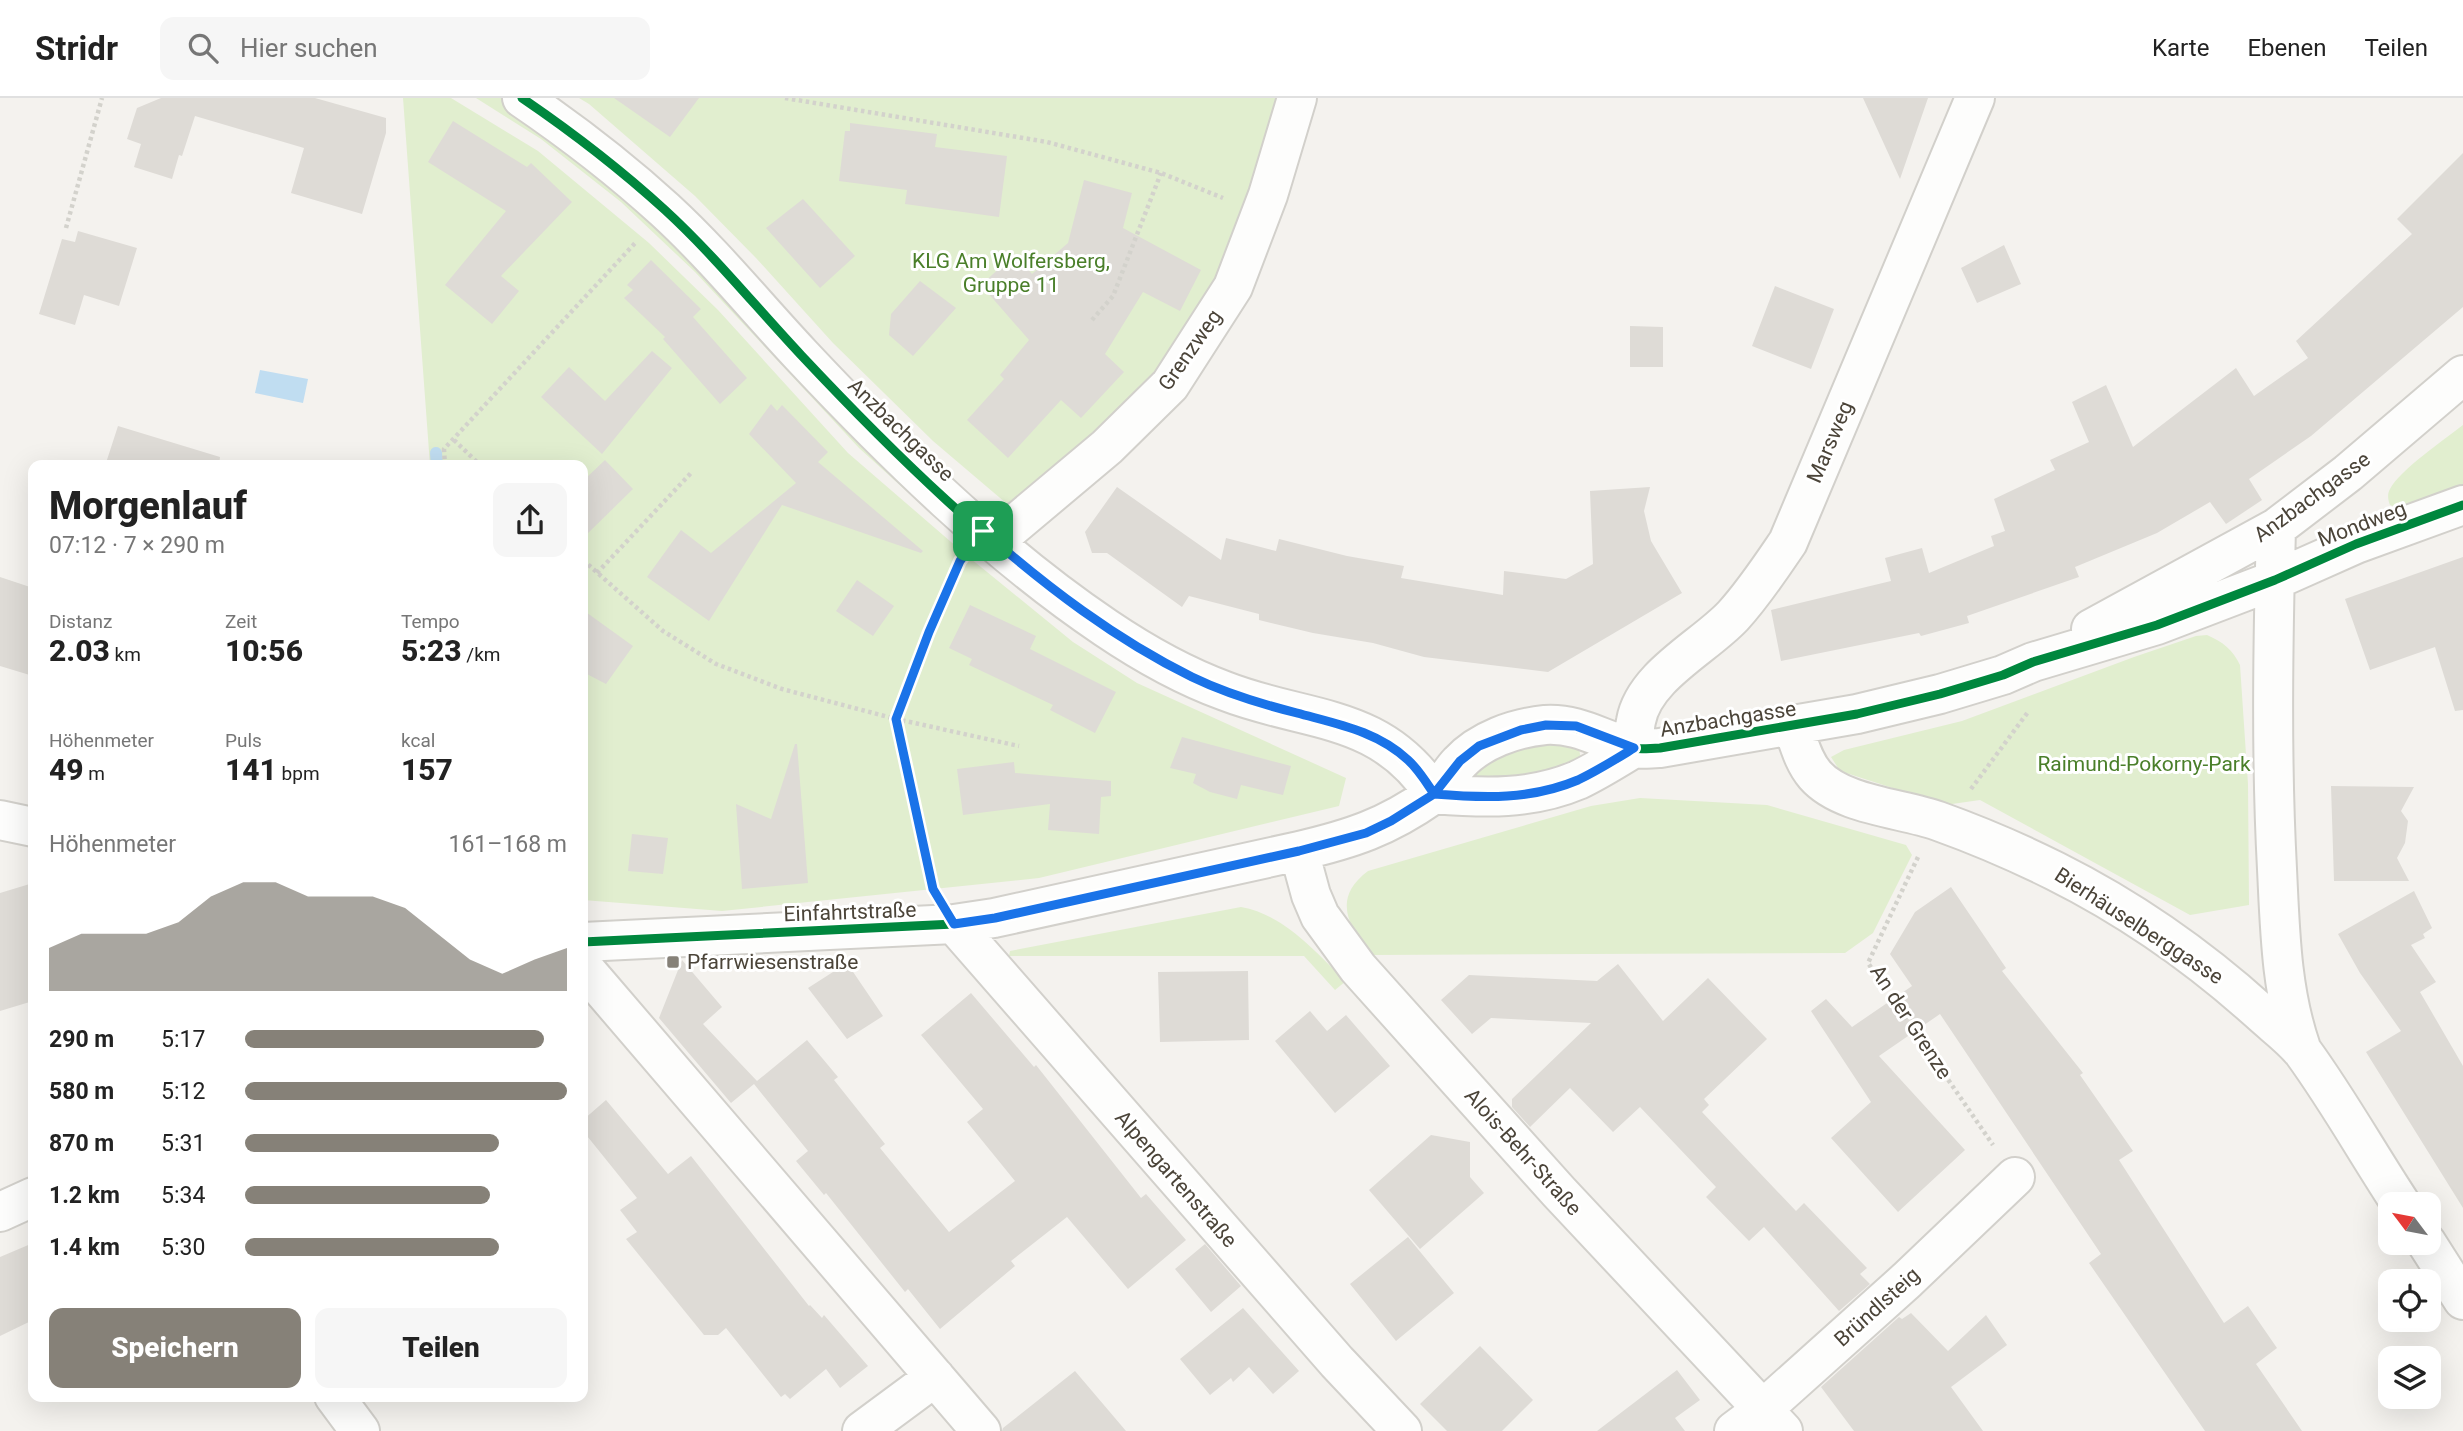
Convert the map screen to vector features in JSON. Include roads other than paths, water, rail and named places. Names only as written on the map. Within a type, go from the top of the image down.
[{"type":"street","name":"Anzbachgasse","points":[[522,98],[571,132],[665,210],[883,440],[989,536],[1070,602],[1153,656],[1227,692],[1367,733],[1407,759],[1420,772],[1434,794]]},
{"type":"street","name":"Grenzweg","points":[[989,536],[1107,447],[1170,385],[1233,287],[1268,195],[1297,98]]},
{"type":"street","name":"Marsweg","points":[[1634,748],[1639,711],[1654,686],[1732,617],[1767,574],[1788,542],[1975,98]]},
{"type":"street","name":"Anzbachgasse","points":[[2037,661],[2110,617],[2276,528],[2348,474],[2463,375]]},
{"type":"street","name":"Mondweg","points":[[2274,580],[2356,544],[2463,505]]},
{"type":"street","name":"Bierhäuselberggasse","points":[[2276,528],[2274,821],[2281,952],[2287,1004],[2301,1050]]},
{"type":"street","name":"Anzbachgasse","points":[[1434,794],[1460,761],[1479,746],[1521,730],[1546,725],[1576,726],[1634,748],[1682,746],[1793,727],[1940,694],[2003,675],[2037,661],[2157,625],[2274,580]]},
{"type":"street","name":"Bierhäuselberggasse","points":[[1793,727],[1805,759],[1815,775],[1829,787],[1845,795],[1936,820],[2022,855],[2109,901],[2183,950],[2229,985],[2301,1050],[2393,1192]]},
{"type":"street","name":"Anzbachgasse","points":[[1434,794],[1470,797],[1524,796],[1580,779],[1634,748]]},
{"type":"street","name":"Einfahrtstraße","points":[[588,942],[954,924],[995,918],[1299,851],[1366,833],[1434,794]]},
{"type":"street","points":[[0,820],[28,826]]},
{"type":"street","name":"Alois-Behr-Straße","points":[[1299,851],[1311,895],[1320,916],[1358,968],[1559,1192],[1759,1424]]},
{"type":"street","name":"Alpengartenstraße","points":[[954,924],[1337,1362],[1402,1431]]},
{"type":"street","points":[[588,973],[981,1431]]},
{"type":"street","name":"Bründlsteig","points":[[1759,1424],[2015,1177]]},
{"type":"street","points":[[0,1212],[28,1198]]},
{"type":"street","points":[[2434,1255],[2463,1300]]},
{"type":"street","points":[[862,1431],[935,1377]]},
{"type":"street","points":[[338,1402],[360,1431]]},
{"type":"water","points":[[260,370],[308,379],[303,403],[255,393]]},
{"type":"waterway","points":[[436,453],[437,460]]},
{"type":"place","name":"Pfarrwiesenstraße","points":[[673,962]]},
{"type":"park label","name":"KLG Am Wolfersberg, Gruppe 11","points":[[1011,273]]},
{"type":"park label","name":"Raimund-Pokorny-Park","points":[[2144,764]]}]
